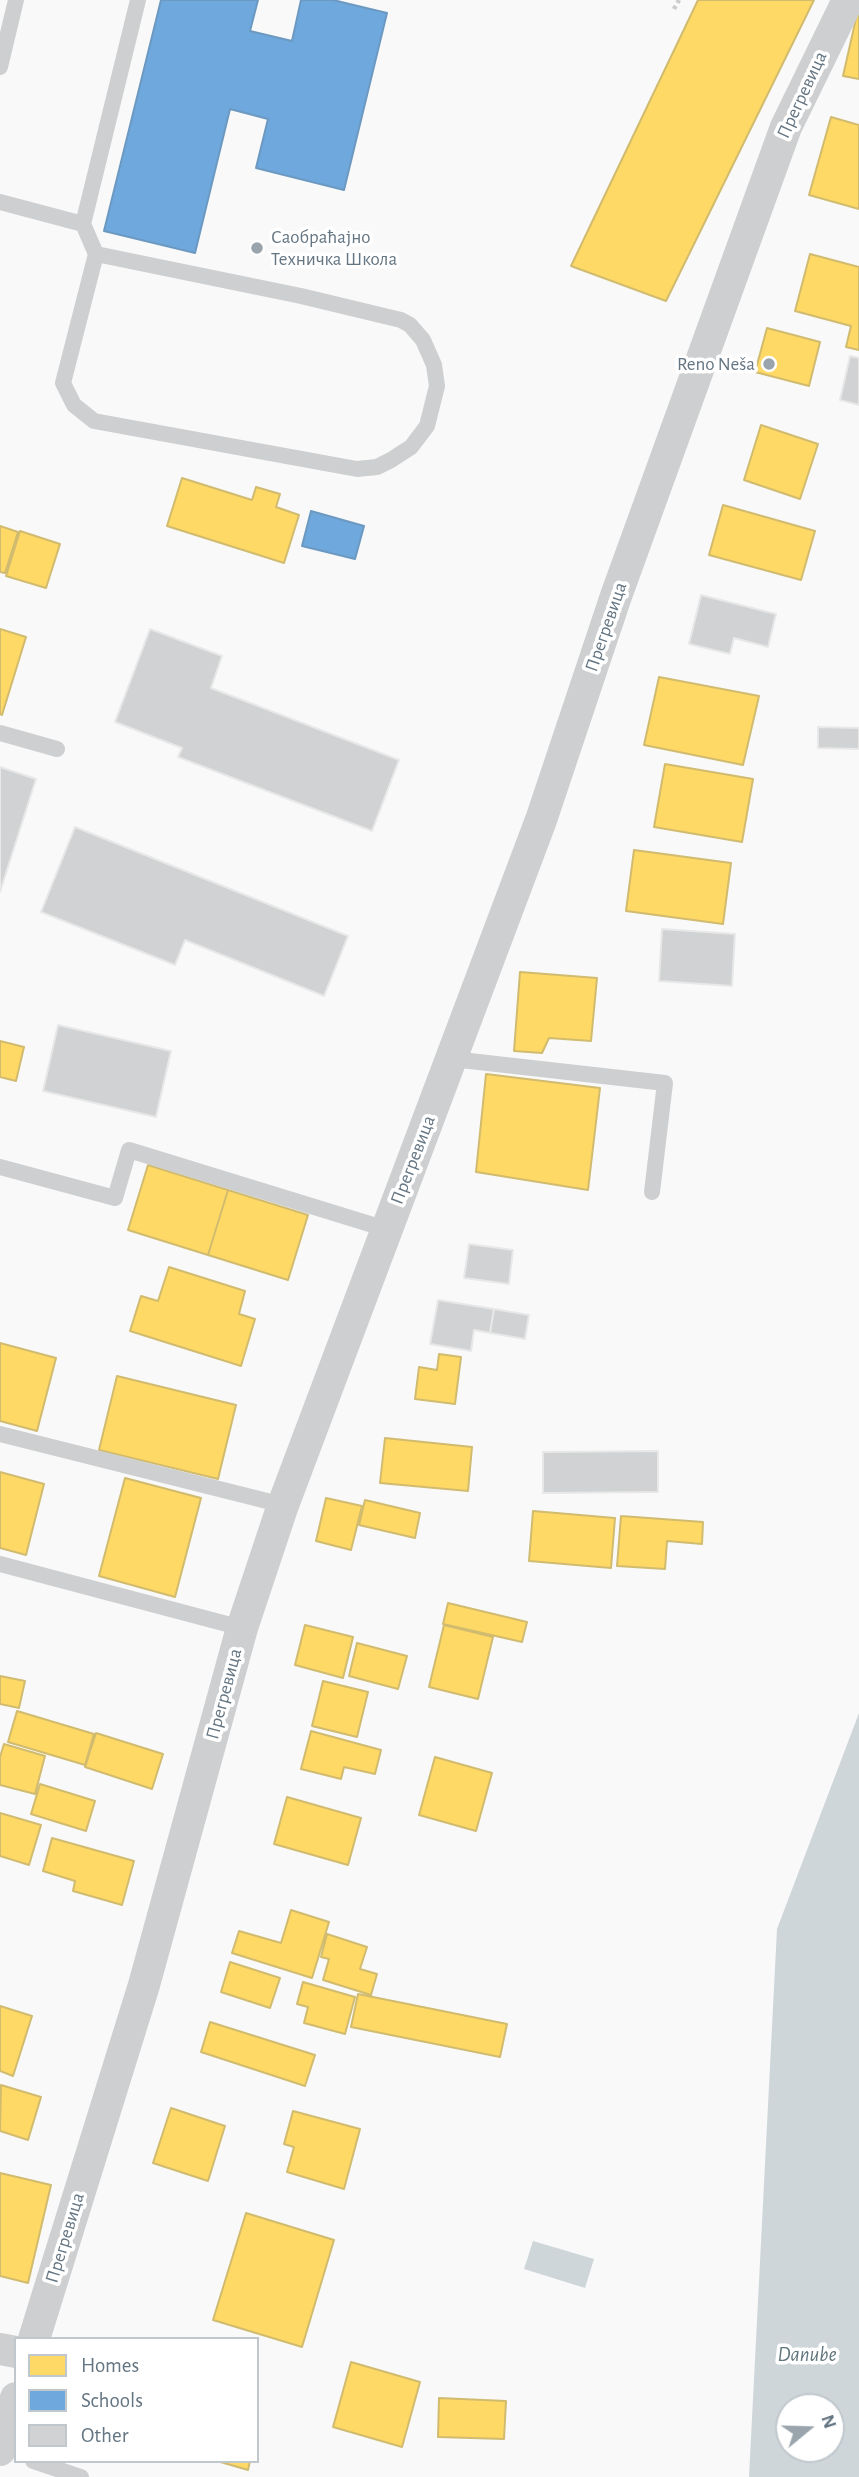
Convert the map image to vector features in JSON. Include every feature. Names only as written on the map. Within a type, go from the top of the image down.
[{"type":"street","name":"Прегревица","points":[[35,2337],[144,1985],[242,1628],[283,1505],[541,820],[616,596],[782,138],[815,64],[848,0]]},
{"type":"street","points":[[0,2450],[14,2404]]},
{"type":"lane","points":[[0,66],[16,0]]},
{"type":"lane","points":[[96,254],[301,296],[401,320],[410,325],[423,340],[434,365],[436,386],[427,426],[411,447],[391,460],[377,467],[357,469],[94,421],[74,405],[63,383],[96,254],[83,224],[138,0]]},
{"type":"lane","points":[[0,202],[83,224]]},
{"type":"lane","points":[[0,733],[57,749]]},
{"type":"lane","points":[[452,1059],[665,1083],[652,1192]]},
{"type":"lane","points":[[0,1167],[115,1198],[130,1150],[386,1229]]},
{"type":"lane","points":[[0,1434],[283,1505]]},
{"type":"lane","points":[[0,1564],[242,1628]]},
{"type":"lane","points":[[39,2463],[81,2477]]},
{"type":"path","points":[[674,9],[679,0]]},
{"type":"water","name":"Danube","points":[[859,1713],[859,2477],[749,2477],[777,1929]]},
{"type":"water","points":[[533,2241],[594,2259],[585,2288],[524,2269]]},
{"type":"building: Homes","points":[[698,0],[814,0],[666,301],[571,266]]},
{"type":"building: Homes","points":[[859,14],[859,79],[843,76]]},
{"type":"building: Homes","points":[[831,117],[859,125],[859,209],[809,195]]},
{"type":"building: Homes","points":[[810,254],[859,267],[859,350],[846,347],[851,326],[795,311]]},
{"type":"building: Homes","points":[[767,328],[820,342],[809,386],[755,372]]},
{"type":"building: Homes","points":[[761,425],[818,444],[800,499],[744,480]]},
{"type":"building: Homes","points":[[182,478],[252,500],[256,487],[280,494],[276,507],[299,515],[284,563],[167,526]]},
{"type":"building: Homes","points":[[723,505],[815,531],[801,580],[709,555]]},
{"type":"building: Homes","points":[[0,526],[18,532],[5,573],[0,572]]},
{"type":"building: Homes","points":[[20,531],[60,544],[46,588],[6,576]]},
{"type":"building: Homes","points":[[0,629],[26,637],[2,715],[0,714]]},
{"type":"building: Homes","points":[[659,677],[759,696],[743,765],[644,745]]},
{"type":"building: Homes","points":[[665,764],[753,779],[742,842],[654,827]]},
{"type":"building: Homes","points":[[634,850],[731,863],[723,924],[626,911]]},
{"type":"building: Homes","points":[[520,972],[597,978],[591,1041],[549,1038],[542,1053],[514,1051]]},
{"type":"building: Homes","points":[[0,1041],[24,1047],[16,1081],[0,1077]]},
{"type":"building: Homes","points":[[486,1074],[600,1088],[588,1190],[476,1172]]},
{"type":"building: Homes","points":[[148,1165],[228,1190],[208,1255],[128,1230]]},
{"type":"building: Homes","points":[[228,1190],[308,1215],[288,1280],[208,1255]]},
{"type":"building: Homes","points":[[169,1267],[245,1291],[239,1314],[255,1319],[241,1366],[130,1331],[141,1296],[158,1301]]},
{"type":"building: Homes","points":[[0,1343],[56,1358],[37,1431],[0,1421]]},
{"type":"building: Homes","points":[[439,1354],[461,1357],[455,1404],[415,1399],[419,1367],[437,1370]]},
{"type":"building: Homes","points":[[117,1376],[236,1405],[218,1479],[99,1450]]},
{"type":"building: Homes","points":[[385,1438],[472,1447],[468,1491],[380,1483]]},
{"type":"building: Homes","points":[[0,1472],[44,1484],[26,1555],[0,1548]]},
{"type":"building: Homes","points":[[125,1478],[201,1498],[175,1597],[99,1576]]},
{"type":"building: Homes","points":[[326,1498],[362,1506],[351,1550],[316,1541]]},
{"type":"building: Homes","points":[[365,1500],[420,1513],[415,1538],[359,1525]]},
{"type":"building: Homes","points":[[533,1511],[615,1518],[611,1568],[529,1561]]},
{"type":"building: Homes","points":[[621,1516],[703,1522],[702,1544],[667,1541],[665,1569],[617,1566]]},
{"type":"building: Homes","points":[[448,1603],[527,1622],[522,1642],[443,1624]]},
{"type":"building: Homes","points":[[305,1625],[353,1637],[343,1678],[295,1665]]},
{"type":"building: Homes","points":[[444,1625],[493,1637],[478,1699],[429,1687]]},
{"type":"building: Homes","points":[[357,1643],[407,1656],[398,1689],[349,1676]]},
{"type":"building: Homes","points":[[0,1676],[25,1681],[19,1708],[0,1704]]},
{"type":"building: Homes","points":[[323,1681],[368,1692],[357,1737],[312,1726]]},
{"type":"building: Homes","points":[[17,1711],[94,1734],[85,1765],[8,1742]]},
{"type":"building: Homes","points":[[311,1731],[381,1750],[375,1774],[344,1767],[341,1779],[301,1769]]},
{"type":"building: Homes","points":[[96,1733],[163,1754],[152,1789],[85,1767]]},
{"type":"building: Homes","points":[[4,1744],[45,1756],[35,1794],[0,1785],[0,1757]]},
{"type":"building: Homes","points":[[435,1757],[492,1773],[476,1831],[419,1815]]},
{"type":"building: Homes","points":[[40,1784],[95,1801],[86,1831],[31,1814]]},
{"type":"building: Homes","points":[[287,1797],[361,1818],[348,1865],[274,1844]]},
{"type":"building: Homes","points":[[0,1813],[41,1825],[29,1865],[0,1856]]},
{"type":"building: Homes","points":[[52,1838],[134,1861],[122,1905],[73,1891],[75,1881],[43,1871]]},
{"type":"building: Homes","points":[[291,1910],[329,1922],[312,1978],[232,1953],[239,1931],[281,1943]]},
{"type":"building: Homes","points":[[327,1934],[367,1947],[360,1969],[377,1974],[371,1995],[323,1980],[329,1959],[321,1957]]},
{"type":"building: Homes","points":[[230,1962],[280,1978],[270,2008],[221,1992]]},
{"type":"building: Homes","points":[[303,1982],[355,1997],[345,2034],[304,2023],[308,2007],[297,2004]]},
{"type":"building: Homes","points":[[358,1994],[507,2024],[500,2057],[351,2027]]},
{"type":"building: Homes","points":[[0,2006],[32,2016],[13,2076],[0,2071]]},
{"type":"building: Homes","points":[[210,2022],[315,2055],[305,2086],[201,2052]]},
{"type":"building: Homes","points":[[1,2085],[41,2097],[28,2140],[0,2131]]},
{"type":"building: Homes","points":[[171,2108],[225,2126],[208,2181],[153,2163]]},
{"type":"building: Homes","points":[[293,2111],[360,2129],[344,2189],[287,2172],[294,2147],[284,2144]]},
{"type":"building: Homes","points":[[0,2173],[51,2185],[28,2283],[0,2276]]},
{"type":"building: Homes","points":[[246,2213],[334,2240],[302,2347],[213,2320]]},
{"type":"building: Homes","points":[[351,2362],[420,2382],[402,2447],[333,2427]]},
{"type":"building: Homes","points":[[439,2398],[506,2401],[504,2439],[438,2437]]},
{"type":"building: Homes","points":[[224,2463],[250,2463],[248,2470]]},
{"type":"building: Schools","points":[[161,0],[258,0],[250,31],[292,41],[301,0],[333,0],[387,13],[344,190],[256,168],[268,119],[230,109],[195,253],[104,231]]},
{"type":"building: Schools","points":[[311,511],[364,526],[355,559],[302,546]]},
{"type":"building: Other","points":[[850,356],[859,358],[859,405],[840,400]]},
{"type":"building: Other","points":[[701,595],[776,614],[768,647],[734,638],[730,654],[689,644]]},
{"type":"building: Other","points":[[150,629],[222,656],[211,688],[399,760],[372,831],[178,757],[182,748],[115,722]]},
{"type":"building: Other","points":[[818,727],[859,728],[859,749],[818,748]]},
{"type":"building: Other","points":[[0,767],[36,779],[0,892]]},
{"type":"building: Other","points":[[75,827],[348,936],[324,996],[185,940],[175,965],[41,912]]},
{"type":"building: Other","points":[[662,929],[735,934],[732,986],[659,981]]},
{"type":"building: Other","points":[[58,1025],[171,1051],[156,1117],[43,1091]]},
{"type":"building: Other","points":[[469,1244],[513,1250],[509,1284],[464,1278]]},
{"type":"building: Other","points":[[438,1300],[494,1309],[490,1333],[474,1330],[471,1351],[430,1344]]},
{"type":"building: Other","points":[[494,1309],[529,1315],[525,1339],[490,1333]]},
{"type":"building: Other","points":[[658,1451],[658,1492],[543,1493],[543,1452]]},
{"type":"place","name":"Саобраћајно Техничка Школа","points":[[257,248]]},
{"type":"place","name":"Reno Neša","points":[[769,364]]}]
